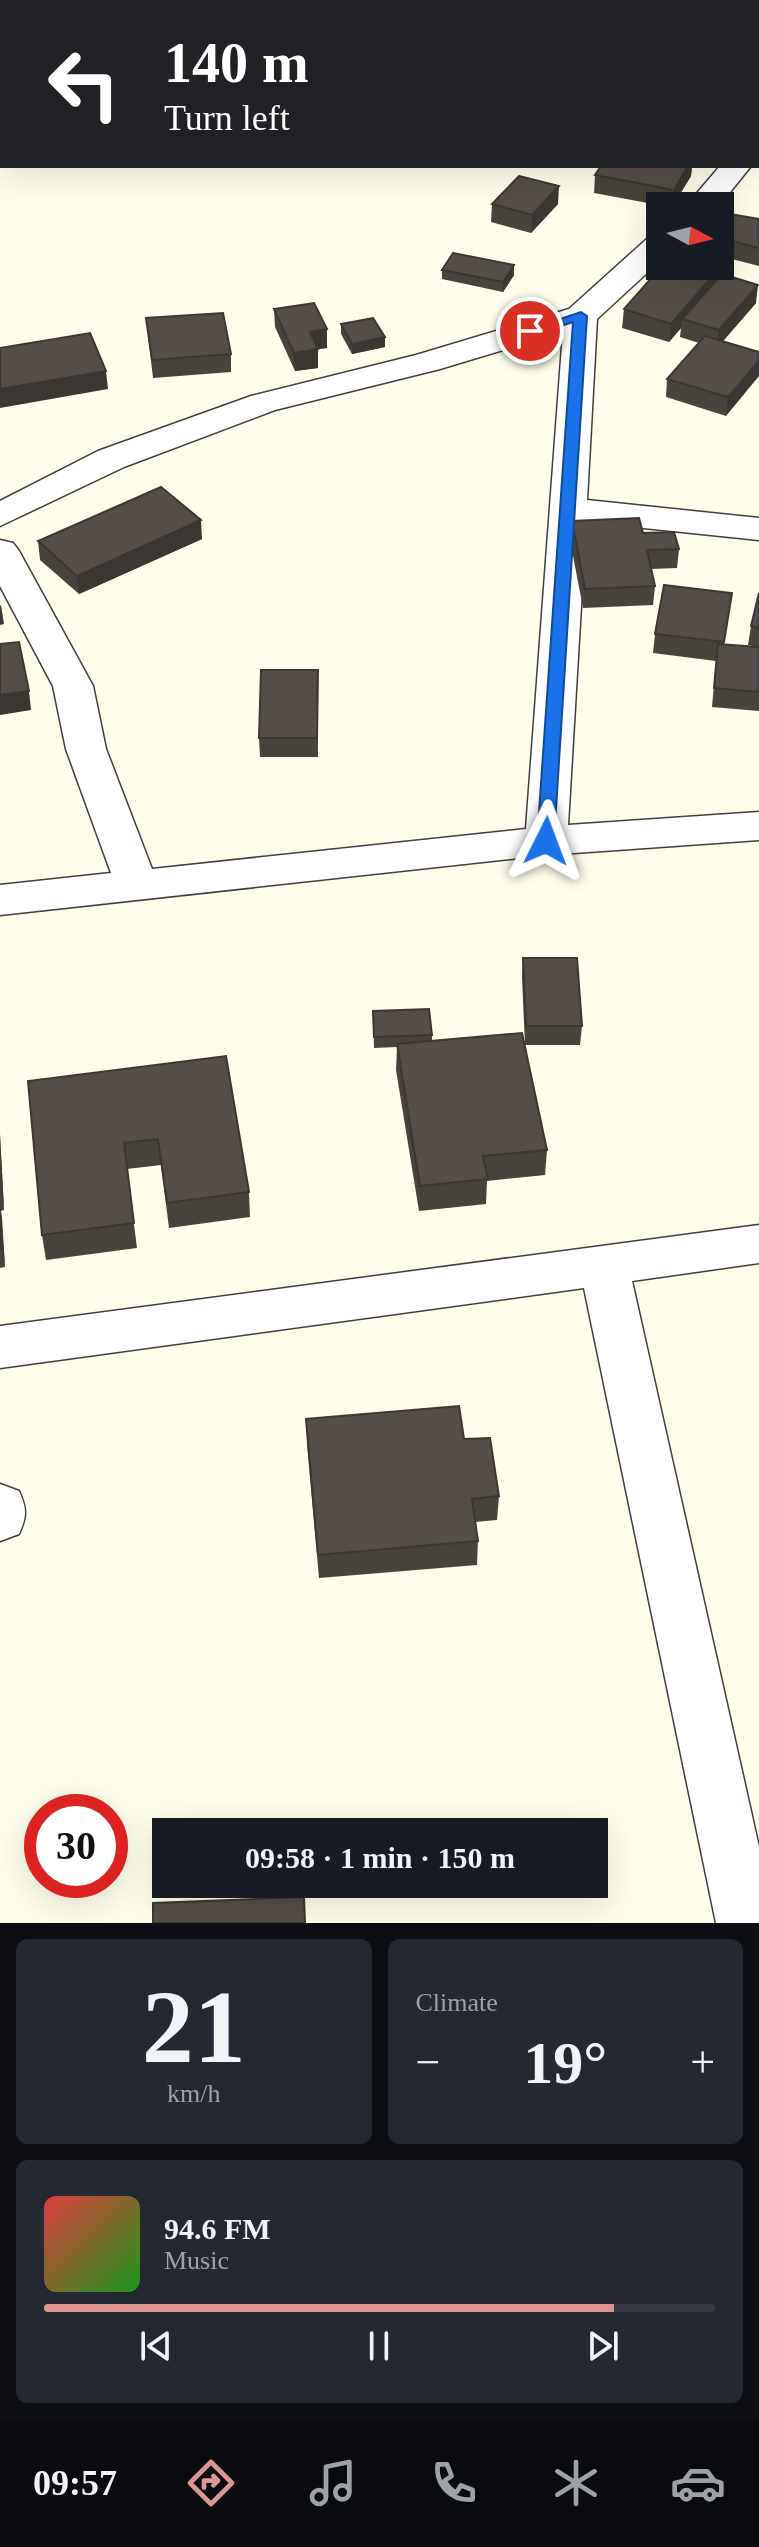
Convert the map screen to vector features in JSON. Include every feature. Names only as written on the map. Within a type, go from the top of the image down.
[{"type":"street","points":[[714,192],[734,168]]},
{"type":"street","points":[[0,515],[111,459],[263,403],[428,362],[581,316],[646,257]]},
{"type":"street","points":[[546,841],[581,316]]},
{"type":"street","points":[[566,509],[759,529]]},
{"type":"street","points":[[0,551],[73,686],[86,749],[137,885]]},
{"type":"street","points":[[0,900],[546,841],[759,826]]},
{"type":"street","points":[[0,1347],[759,1244]]},
{"type":"street","points":[[603,1263],[746,1923]]},
{"type":"street","points":[[0,1507],[0,1518]]},
{"type":"building","points":[[600,168],[687,168],[674,190],[595,175]]},
{"type":"building","points":[[519,176],[559,186],[532,215],[492,204]]},
{"type":"building","points":[[734,215],[759,219],[759,248],[734,242]]},
{"type":"building","points":[[453,253],[514,265],[503,282],[442,270]]},
{"type":"building","points":[[734,278],[758,285],[719,330],[682,319],[717,280]]},
{"type":"building","points":[[650,280],[709,280],[671,324],[624,309]]},
{"type":"building","points":[[314,303],[327,329],[310,332],[318,349],[294,353],[274,309]]},
{"type":"building","points":[[223,313],[231,354],[152,360],[146,318]]},
{"type":"building","points":[[373,318],[385,337],[352,344],[341,324]]},
{"type":"building","points":[[90,333],[106,371],[0,389],[0,348]]},
{"type":"building","points":[[705,336],[759,352],[759,361],[728,397],[667,379]]},
{"type":"building","points":[[161,487],[201,520],[77,576],[38,541]]},
{"type":"building","points":[[639,518],[643,533],[674,532],[679,549],[647,550],[655,586],[585,589],[572,521]]},
{"type":"building","points":[[664,585],[732,593],[724,642],[655,634]]},
{"type":"building","points":[[759,593],[759,628],[751,626]]},
{"type":"building","points":[[19,642],[29,691],[0,695],[0,644]]},
{"type":"building","points":[[718,644],[759,647],[759,692],[714,688]]},
{"type":"building","points":[[261,670],[318,670],[317,738],[259,738]]},
{"type":"building","points":[[523,958],[577,958],[582,1026],[526,1026]]},
{"type":"building","points":[[429,1009],[432,1035],[374,1037],[373,1011]]},
{"type":"building","points":[[522,1033],[547,1150],[483,1156],[488,1179],[420,1186],[397,1044]]},
{"type":"building","points":[[226,1056],[249,1192],[167,1203],[158,1139],[124,1143],[134,1223],[42,1235],[28,1081]]},
{"type":"building","points":[[459,1406],[464,1439],[490,1438],[499,1496],[472,1499],[478,1541],[318,1555],[306,1419]]},
{"type":"building","points":[[304,1898],[305,1923],[153,1923],[153,1903]]},
{"type":"route","points":[[530,331],[581,316],[546,841]]}]
